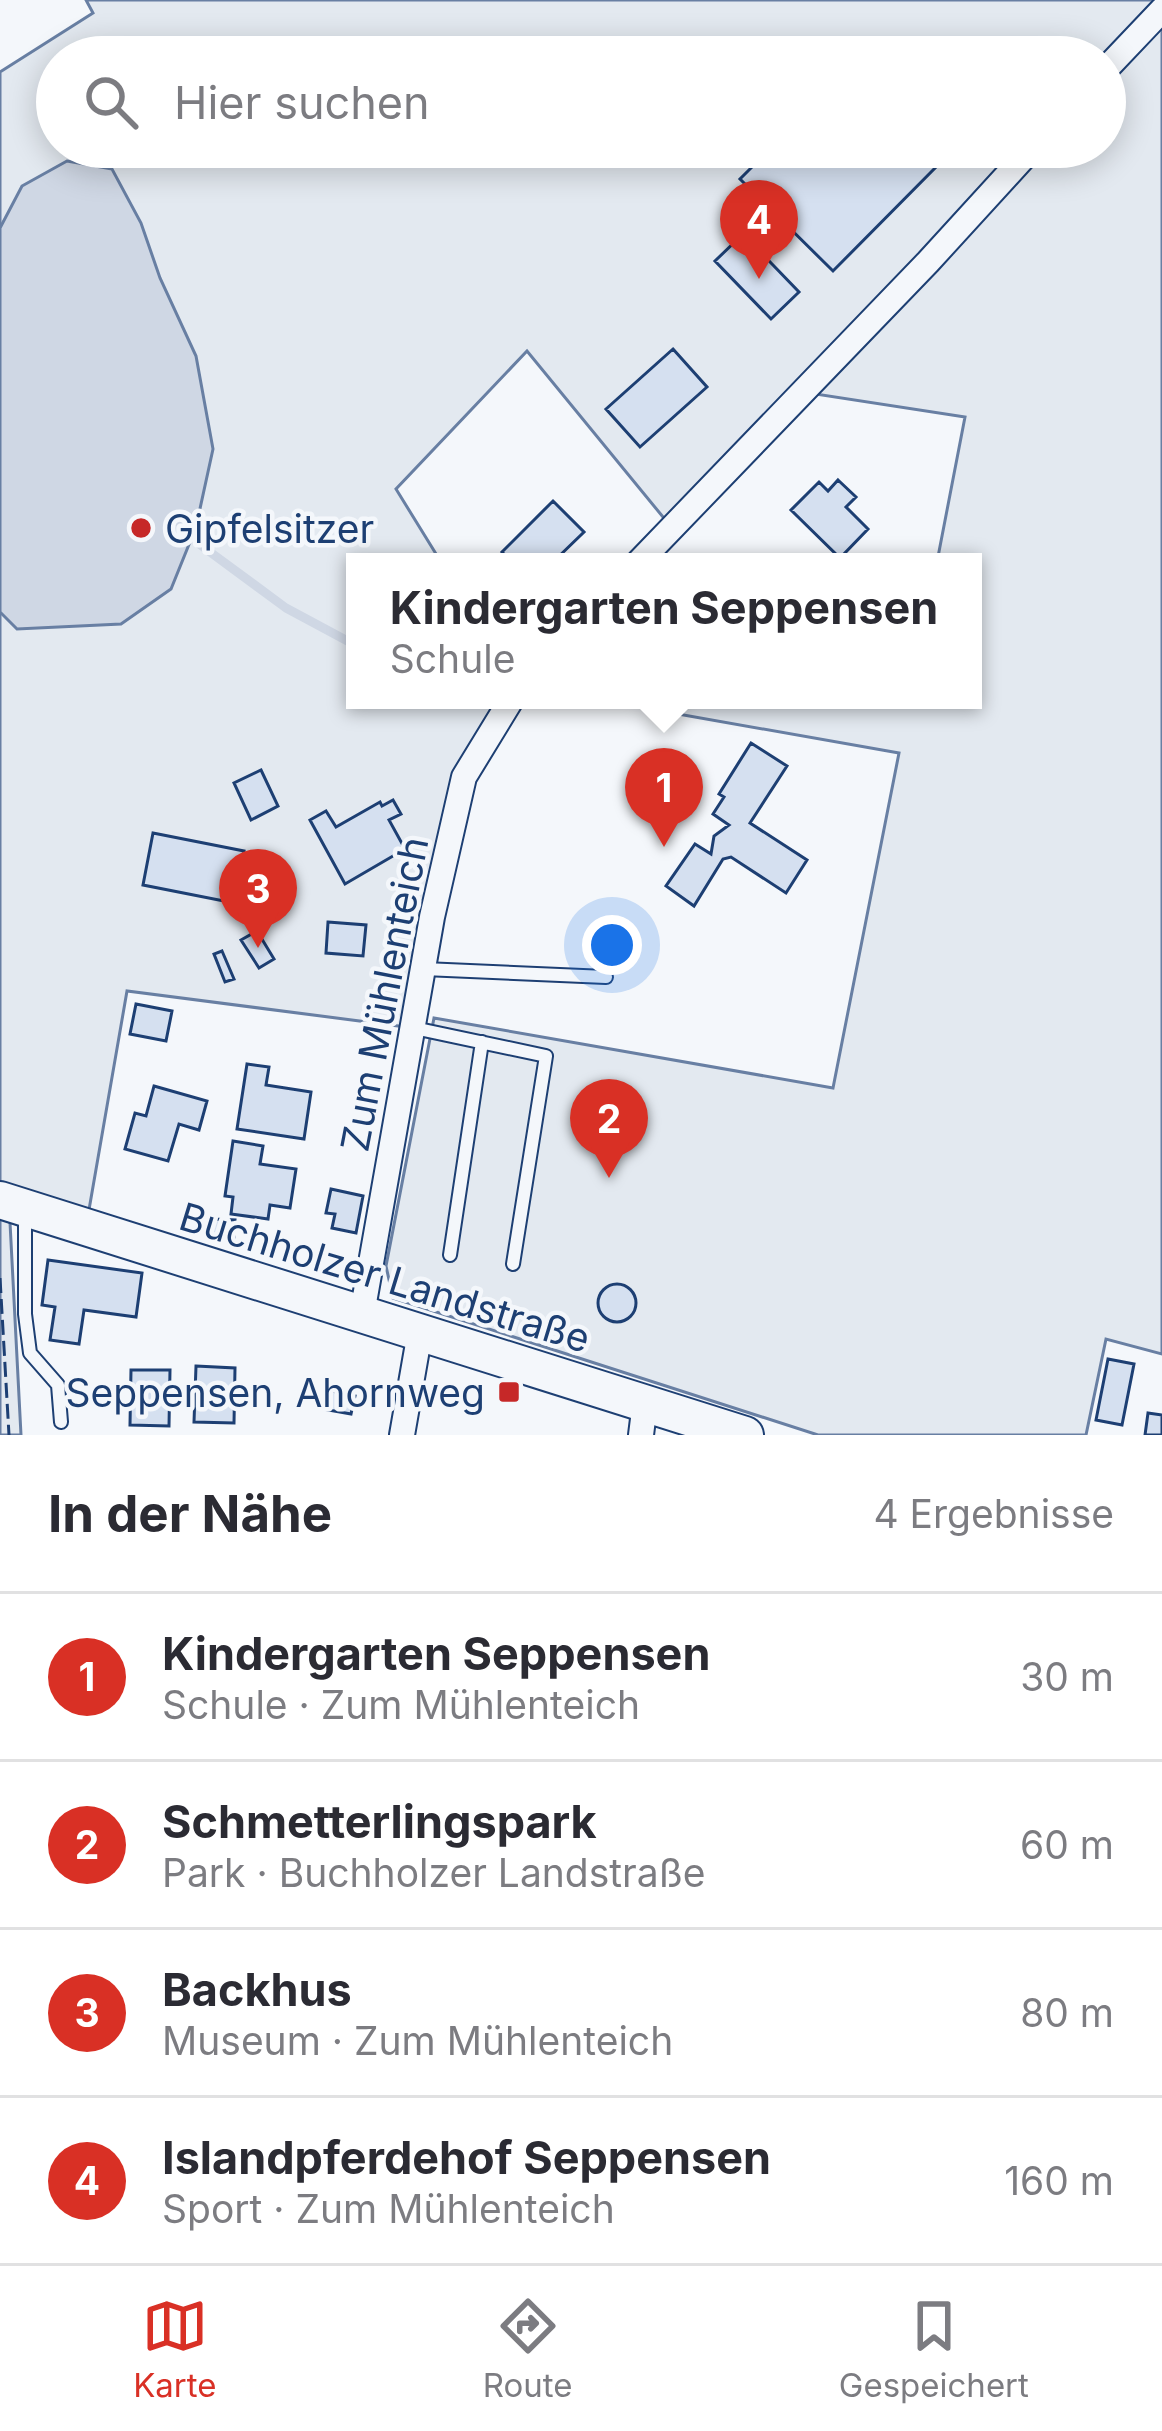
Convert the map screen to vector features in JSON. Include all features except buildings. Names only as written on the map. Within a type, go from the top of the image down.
[{"type":"main road","name":"Buchholzer Landstraße","points":[[13,1204],[420,1332],[643,1419],[746,1435]]},
{"type":"street","points":[[1126,48],[1162,10]]},
{"type":"street","points":[[649,553],[1014,168]]},
{"type":"street","name":"Zum Mühlenteich","points":[[362,1314],[464,777],[506,709]]},
{"type":"street","points":[[402,1435],[420,1332]]},
{"type":"lane","points":[[424,969],[606,977]]},
{"type":"lane","points":[[414,1028],[546,1056],[513,1264]]},
{"type":"lane","points":[[450,1255],[482,1042]]},
{"type":"lane","points":[[13,1204],[31,1353],[58,1385],[61,1422]]},
{"type":"shaded area","points":[[86,0],[1162,0],[1162,1354],[1106,1339],[1086,1435],[818,1435],[393,1298],[386,1266],[434,1018],[833,1088],[899,753],[650,709],[982,709],[982,553],[939,553],[965,417],[803,392],[672,528],[527,351],[396,489],[435,553],[346,553],[346,709],[506,709],[464,777],[414,1028],[127,991],[86,1227],[9,1203],[21,1435],[0,1435],[0,72],[36,49],[36,168],[1126,168],[1126,36],[57,36],[93,13]]},
{"type":"shaded area","points":[[54,168],[112,169],[141,223],[196,356],[213,449],[196,527],[171,589],[121,624],[17,629],[0,612],[0,228],[22,186]]},
{"type":"waterway","points":[[191,538],[286,608],[346,640]]},
{"type":"fence","points":[[0,1278],[9,1435]]},
{"type":"place","name":"Islandpferdehof Seppensen","points":[[759,279]]},
{"type":"place","name":"Gipfelsitzer","points":[[141,528]]},
{"type":"place","name":"Kindergarten Seppensen","points":[[664,847]]},
{"type":"place","name":"Backhus","points":[[258,948]]},
{"type":"place","name":"Schmetterlingspark","points":[[609,1178]]},
{"type":"place","name":"Seppensen, Ahornweg","points":[[509,1392]]}]
